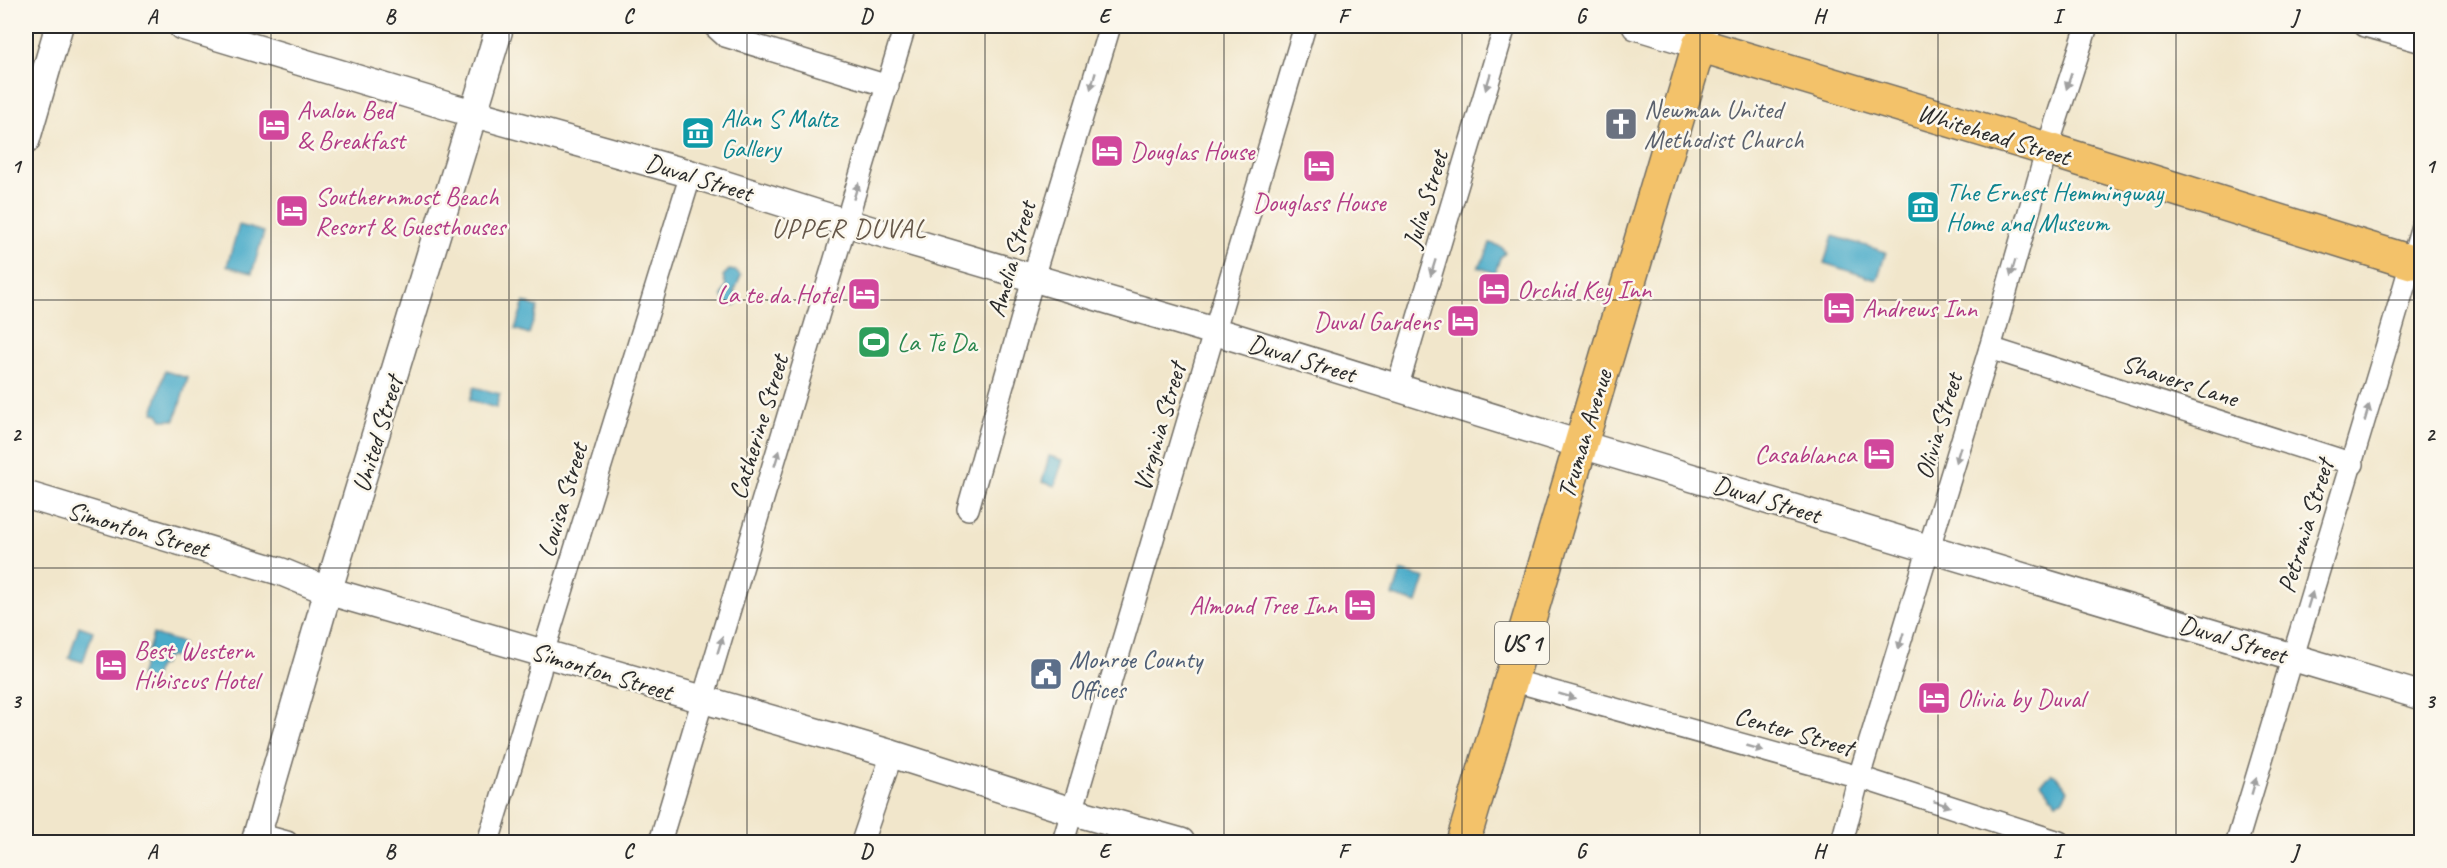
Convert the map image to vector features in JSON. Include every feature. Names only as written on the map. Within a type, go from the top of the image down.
[{"type":"main road","name":"Whitehead Street","points":[[1702,35],[2047,149],[2416,262]]},
{"type":"main road","name":"Truman Avenue","points":[[1463,843],[1702,35]]},
{"type":"street","points":[[26,140],[59,26]]},
{"type":"street","name":"Duval Street","points":[[182,26],[474,113],[691,174],[847,223],[2421,696]]},
{"type":"street","name":"United Street","points":[[257,838],[328,591],[500,26]]},
{"type":"street","points":[[715,26],[725,36],[888,86]]},
{"type":"street","name":"Catherine Street","points":[[660,843],[905,26]]},
{"type":"street","name":"Amelia Street","points":[[968,509],[1034,278],[1110,26]]},
{"type":"street","name":"Virginia Street","points":[[1063,843],[1305,26]]},
{"type":"street","name":"Julia Street","points":[[1397,388],[1505,26]]},
{"type":"street","name":"Whitehead Street","points":[[1635,26],[1702,35]]},
{"type":"street","name":"Olivia Street","points":[[1842,843],[2047,149],[2087,26]]},
{"type":"street","points":[[2365,26],[2421,42]]},
{"type":"street","name":"Louisa Street","points":[[488,843],[540,671],[543,653],[691,174]]},
{"type":"street","name":"Petronia Street","points":[[2237,843],[2292,656],[2416,262],[2421,226]]},
{"type":"street","name":"Shavers Lane","points":[[1990,348],[2353,464]]},
{"type":"street","name":"Simonton Street","points":[[26,495],[282,572],[328,591],[892,754],[1181,843]]},
{"type":"street","name":"Center Street","points":[[1511,680],[1860,777],[2059,843]]},
{"type":"street","points":[[862,843],[892,754]]},
{"type":"street","points":[[257,838],[287,843]]},
{"type":"water","points":[[239,225],[264,232],[252,273],[227,266]]},
{"type":"water","points":[[1833,236],[1886,252],[1877,280],[1824,263]]},
{"type":"water","points":[[1490,243],[1502,247],[1505,253],[1500,258],[1495,273],[1478,267]]},
{"type":"water","points":[[729,270],[736,271],[741,276],[734,292],[739,299],[736,305],[727,304],[722,296],[726,286],[723,276]]},
{"type":"water","points":[[524,302],[538,307],[529,334],[515,329]]},
{"type":"water","points":[[165,371],[188,378],[175,420],[162,420],[158,414],[153,413]]},
{"type":"water","points":[[474,387],[500,394],[496,408],[470,400]]},
{"type":"water","points":[[1049,456],[1063,460],[1055,486],[1042,482]]},
{"type":"water","points":[[1401,571],[1425,578],[1417,603],[1393,596]]},
{"type":"water","points":[[79,626],[93,631],[83,662],[69,658]]},
{"type":"water","points":[[153,634],[183,643],[178,658],[171,656],[165,658],[164,664],[158,667],[153,681],[140,677]]},
{"type":"water","points":[[2052,774],[2057,776],[2068,790],[2062,800],[2056,802],[2041,783]]},
{"type":"place","name":"Newman United Methodist Church","points":[[1621,124]]},
{"type":"place","name":"Avalon Bed & Breakfast","points":[[274,125]]},
{"type":"place","name":"Alan S Maltz Gallery","points":[[698,133]]},
{"type":"place","name":"Douglas House","points":[[1107,151]]},
{"type":"place","name":"Douglass House","points":[[1319,166]]},
{"type":"place","name":"The Ernest Hemmingway Home and Museum","points":[[1923,207]]},
{"type":"place","name":"Southernmost Beach Resort & Guesthouses","points":[[292,211]]},
{"type":"place","name":"Orchid Key Inn","points":[[1494,289]]},
{"type":"place","name":"La te da Hotel","points":[[864,294]]},
{"type":"place","name":"Andrews Inn","points":[[1839,308]]},
{"type":"place","name":"Duval Gardens","points":[[1463,321]]},
{"type":"place","name":"La Te Da","points":[[874,342]]},
{"type":"place","name":"Casablanca","points":[[1879,454]]},
{"type":"place","name":"Almond Tree Inn","points":[[1360,605]]},
{"type":"place","name":"Best Western Hibiscus Hotel","points":[[111,665]]},
{"type":"place","name":"Monroe County Offices","points":[[1046,674]]},
{"type":"place","name":"Olivia by Duval","points":[[1934,698]]},
{"type":"district","name":"UPPER DUVAL","points":[[849,228]]}]
